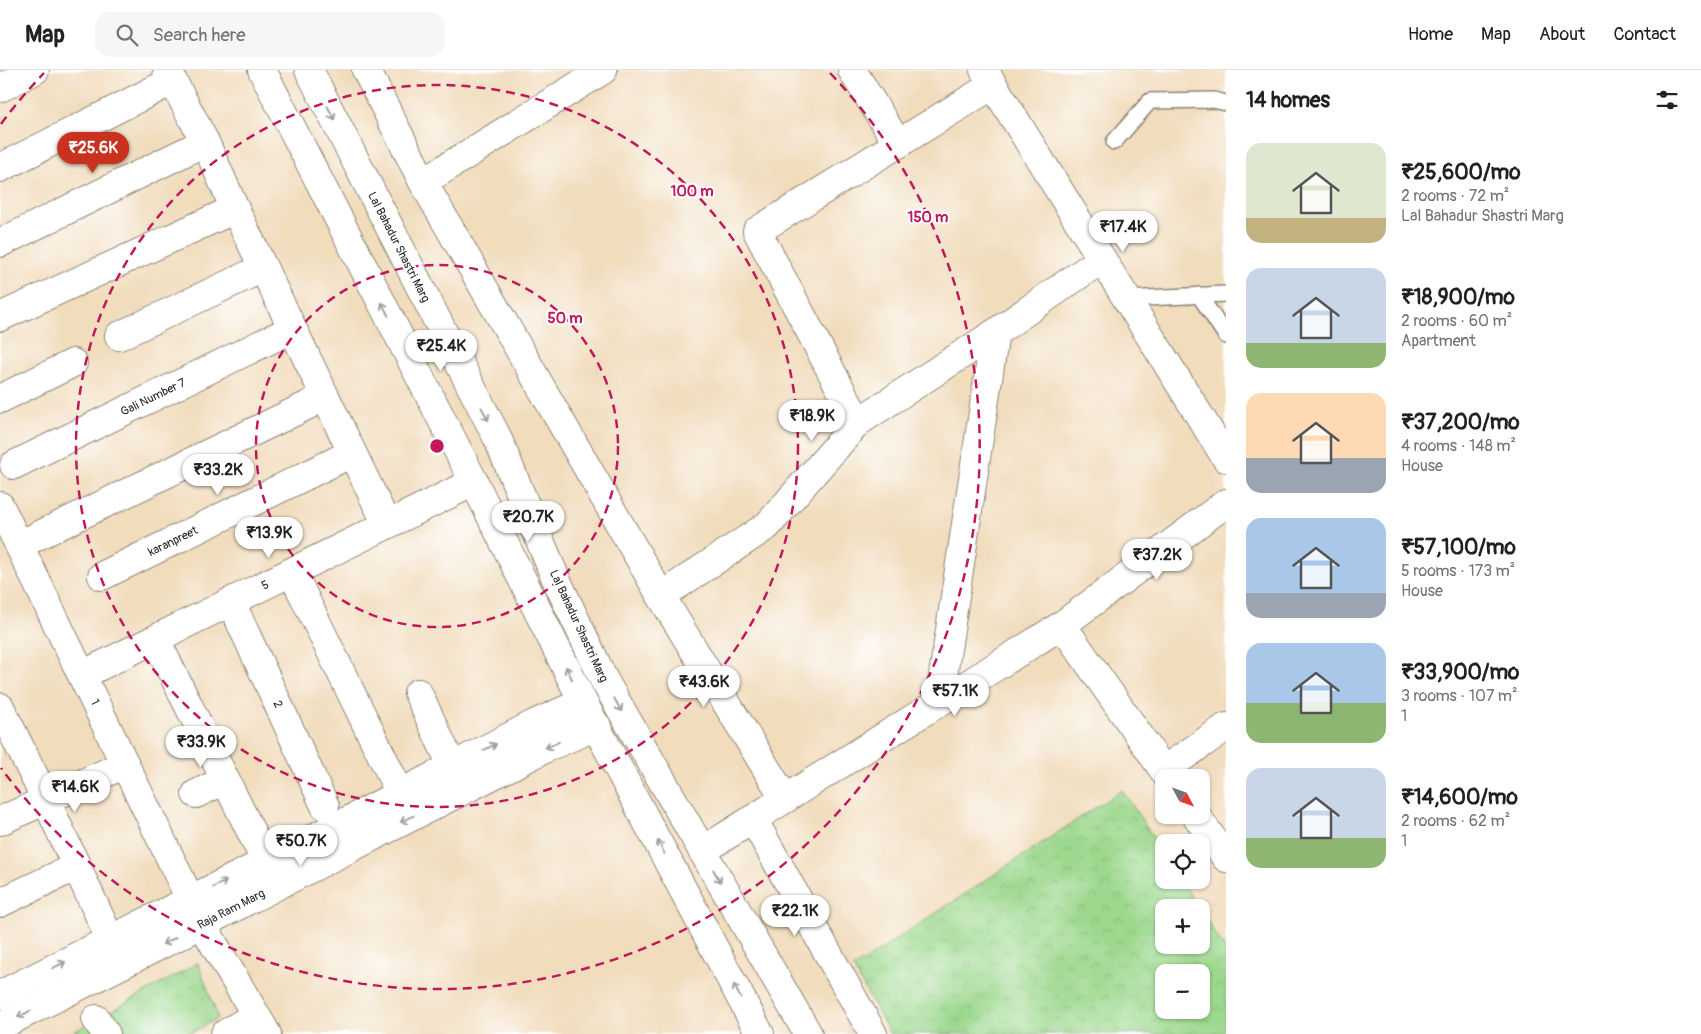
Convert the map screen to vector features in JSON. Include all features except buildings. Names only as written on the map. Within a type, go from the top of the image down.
[{"type":"street","points":[[0,88],[35,70]]},
{"type":"street","points":[[262,70],[474,482],[583,702],[760,1034]]},
{"type":"street","name":"Lal Bahadur Shastri Marg","points":[[309,70],[468,383],[497,436],[556,579],[604,680],[808,1034]]},
{"type":"street","points":[[366,70],[423,182],[660,596],[785,799]]},
{"type":"street","points":[[423,182],[603,70]]},
{"type":"street","points":[[852,70],[898,144]]},
{"type":"street","points":[[0,168],[170,75],[205,142],[324,397],[387,525]]},
{"type":"street","points":[[858,422],[757,232],[898,144],[988,77],[1226,458]]},
{"type":"street","points":[[0,243],[205,142]]},
{"type":"street","points":[[0,317],[235,209]]},
{"type":"street","points":[[660,596],[767,526],[858,422],[995,333],[1102,260]]},
{"type":"street","points":[[119,336],[263,268]]},
{"type":"street","name":"Gali Number 7","points":[[14,465],[292,329]]},
{"type":"street","points":[[939,702],[995,333]]},
{"type":"street","points":[[0,399],[74,363]]},
{"type":"street","points":[[432,400],[468,383]]},
{"type":"street","points":[[7,525],[324,397]]},
{"type":"street","name":"karanpreet","points":[[102,576],[352,453]]},
{"type":"street","name":"5","points":[[82,675],[474,482]]},
{"type":"street","points":[[702,851],[1062,625],[1226,503]]},
{"type":"street","name":"1","points":[[7,525],[82,675],[202,924],[262,1025]]},
{"type":"street","points":[[292,572],[400,793]]},
{"type":"street","name":"2","points":[[231,602],[325,806]]},
{"type":"street","points":[[1062,625],[1163,769]]},
{"type":"street","points":[[162,652],[265,860]]},
{"type":"street","points":[[418,693],[452,766]]},
{"type":"street","points":[[0,995],[534,724],[583,702]]},
{"type":"street","points":[[0,706],[110,939]]},
{"type":"street","name":"Raja Ram Marg","points":[[0,1026],[550,746],[596,726]]},
{"type":"street","points":[[1173,769],[1226,727]]},
{"type":"street","points":[[0,821],[125,764]]},
{"type":"street","points":[[196,794],[225,780]]},
{"type":"street","points":[[753,819],[873,1034]]},
{"type":"street","points":[[1203,824],[1226,856]]},
{"type":"street","points":[[0,903],[77,866]]},
{"type":"street","points":[[226,1034],[262,1025]]},
{"type":"lane","points":[[1114,142],[1150,101],[1214,100],[1226,103]]},
{"type":"lane","points":[[1126,298],[1226,294]]},
{"type":"lane","points":[[1199,295],[1226,336]]},
{"type":"green space","points":[[1122,790],[1155,840],[1155,889],[1187,889],[1193,899],[1155,899],[1155,954],[1210,954],[1210,926],[1226,950],[1226,1034],[890,1034],[853,968]]},
{"type":"green space","points":[[198,963],[218,1018],[189,1034],[70,1034]]}]
